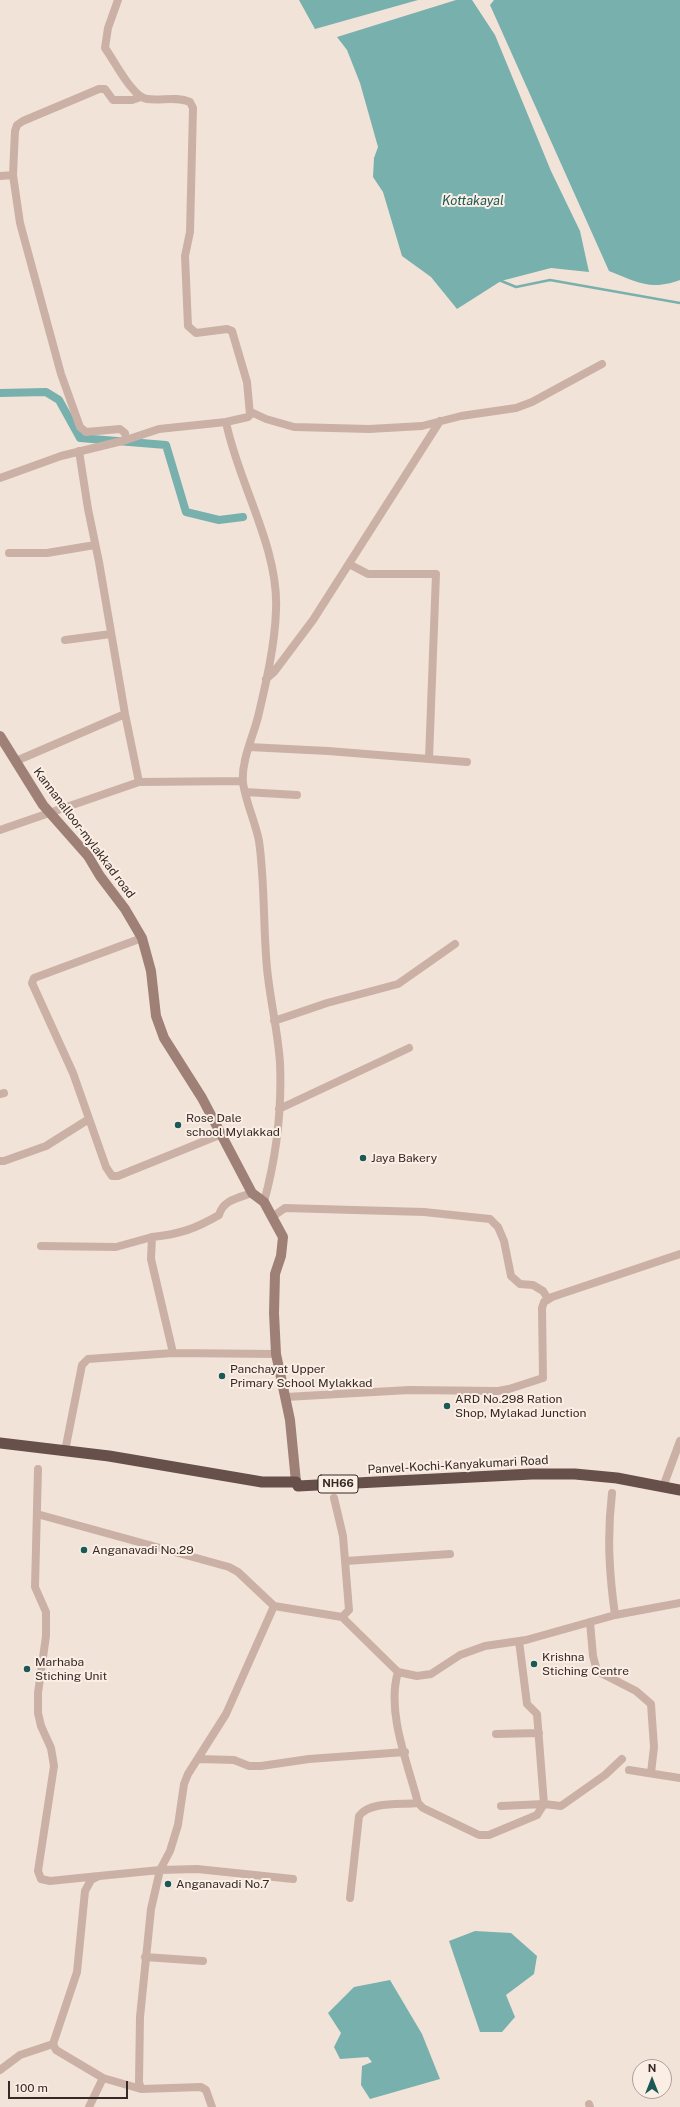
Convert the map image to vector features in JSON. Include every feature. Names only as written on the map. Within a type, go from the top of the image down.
[{"type":"highway","name":"Panvel-Kochi-Kanyakumari Road","points":[[0,1443],[109,1456],[262,1482],[296,1482],[298,1486],[532,1474],[575,1474],[617,1478],[680,1490]]},
{"type":"main road","name":"Kannanalloor-mylakkad road","points":[[0,736],[50,812],[88,856],[100,876],[125,909],[142,938],[151,971],[156,1016],[164,1038],[202,1098],[252,1193],[264,1202],[283,1237],[281,1256],[275,1274],[274,1290],[276,1354],[286,1397],[296,1482]]},
{"type":"street","points":[[0,478],[79,451],[126,440],[159,429],[226,422],[248,417],[251,412],[247,382],[232,331],[227,329],[196,333],[188,326],[185,256],[190,232],[193,108],[190,102],[183,99],[147,99],[141,97],[127,81],[105,48],[108,28],[118,0]]},
{"type":"street","points":[[126,440],[125,433],[120,428],[86,432],[80,427],[61,374],[20,223],[13,175],[14,131],[17,125],[23,121],[99,89],[105,89],[113,100],[132,100],[141,97]]},
{"type":"street","points":[[0,176],[13,175]]},
{"type":"street","points":[[251,412],[281,424],[307,428],[407,428],[440,422],[461,416],[516,408],[532,402],[602,364]]},
{"type":"street","points":[[226,422],[239,469],[254,508],[276,590],[276,611],[266,679],[249,747],[243,781],[259,840],[267,968],[280,1063],[279,1109],[272,1172],[264,1202]]},
{"type":"street","points":[[266,679],[274,672],[313,620],[440,422]]},
{"type":"street","points":[[79,451],[124,714],[139,782]]},
{"type":"street","points":[[9,553],[47,554],[95,545]]},
{"type":"street","points":[[349,564],[368,574],[436,574],[429,759]]},
{"type":"street","points":[[65,640],[110,634]]},
{"type":"street","points":[[16,762],[124,714]]},
{"type":"street","points":[[249,747],[328,751],[467,762]]},
{"type":"street","points":[[0,830],[139,782],[243,781]]},
{"type":"street","points":[[245,792],[297,795]]},
{"type":"street","points":[[142,938],[32,980],[34,988],[73,1073],[106,1167],[112,1176],[118,1176],[222,1134]]},
{"type":"street","points":[[274,1021],[327,1003],[398,984],[455,944]]},
{"type":"street","points":[[279,1109],[409,1048]]},
{"type":"street","points":[[0,1161],[4,1161],[46,1146],[89,1119]]},
{"type":"street","points":[[41,1246],[116,1247],[152,1236],[176,1235],[199,1226],[219,1215],[221,1207],[226,1202],[252,1193]]},
{"type":"street","points":[[272,1217],[285,1208],[424,1212],[490,1219],[498,1227],[504,1241],[511,1276],[520,1284],[533,1284],[542,1291],[548,1299]]},
{"type":"street","points":[[152,1236],[151,1259],[173,1353]]},
{"type":"street","points":[[286,1397],[409,1390],[498,1391],[543,1378],[542,1308],[544,1302],[548,1299],[680,1254]]},
{"type":"street","points":[[65,1451],[83,1362],[91,1359],[173,1353],[276,1354]]},
{"type":"street","points":[[664,1487],[680,1441]]},
{"type":"street","points":[[38,1469],[35,1587],[46,1612],[38,1693],[38,1713],[41,1726],[51,1748],[54,1766],[38,1871],[41,1878],[50,1881],[160,1870],[197,1869],[294,1879]]},
{"type":"street","points":[[612,1493],[608,1538],[609,1570],[615,1615]]},
{"type":"street","points":[[334,1498],[343,1536],[350,1608],[347,1614],[342,1617]]},
{"type":"street","points":[[37,1514],[229,1567],[238,1572],[274,1606],[342,1617],[398,1672],[417,1676],[428,1675],[466,1653],[485,1646],[519,1641],[615,1615],[680,1604]]},
{"type":"street","points":[[346,1561],[450,1554]]},
{"type":"street","points":[[141,2089],[138,2082],[140,2017],[145,1957],[152,1909],[160,1870],[170,1851],[178,1825],[184,1784],[188,1774],[226,1714],[255,1644],[274,1606]]},
{"type":"street","points":[[590,1622],[593,1656],[597,1670],[636,1691],[650,1704],[654,1747],[651,1773]]},
{"type":"street","points":[[398,1672],[395,1684],[396,1711],[418,1803],[423,1808],[482,1836],[489,1835],[537,1815],[544,1804],[537,1714],[528,1704],[519,1641]]},
{"type":"street","points":[[496,1734],[539,1733]]},
{"type":"street","points":[[199,1758],[234,1760],[249,1766],[261,1766],[309,1759],[405,1752]]},
{"type":"street","points":[[501,1806],[544,1804],[561,1806],[605,1775],[622,1759]]},
{"type":"street","points":[[629,1770],[680,1778]]},
{"type":"street","points":[[350,1898],[358,1816],[362,1811],[370,1808],[418,1803]]},
{"type":"street","points":[[99,1876],[91,1880],[85,1891],[77,1972],[53,2044],[56,2050],[103,2078],[141,2089],[200,2087],[206,2090],[212,2107]]},
{"type":"street","points":[[145,1957],[203,1961]]},
{"type":"street","points":[[0,2070],[20,2056],[53,2044]]},
{"type":"street","points":[[89,2107],[103,2078]]},
{"type":"water","points":[[299,0],[418,0],[315,29]]},
{"type":"water","name":"Kottakayal","points":[[456,0],[472,0],[495,35],[551,171],[580,231],[589,272],[551,268],[501,281],[457,309],[431,277],[402,256],[383,192],[373,177],[374,158],[378,147],[360,83],[347,50],[337,37]]},
{"type":"water","points":[[494,0],[680,0],[680,280],[660,285],[644,284],[609,271],[490,5]]},
{"type":"water","points":[[475,1931],[511,1933],[537,1956],[534,1974],[506,1995],[515,2017],[502,2032],[480,2032],[449,1941]]},
{"type":"water","points":[[390,1980],[422,2034],[440,2079],[370,2099],[361,2085],[362,2066],[372,2062],[368,2057],[340,2059],[334,2047],[341,2033],[328,2013],[354,1987]]},
{"type":"waterway","points":[[499,280],[516,287],[550,280],[680,303]]},
{"type":"waterway","points":[[0,393],[46,392],[59,400],[80,438],[166,445],[186,512],[219,520],[243,517]]},
{"type":"place","name":"Rose Dale school Mylakkad","points":[[178,1125]]},
{"type":"place","name":"Jaya Bakery","points":[[363,1158]]},
{"type":"place","name":"Panchayat Upper Primary School Mylakkad","points":[[222,1376]]},
{"type":"place","name":"ARD No.298 Ration Shop, Mylakad Junction","points":[[447,1406]]},
{"type":"place","name":"Anganavadi No.29","points":[[84,1550]]},
{"type":"place","name":"Krishna Stiching Centre","points":[[534,1664]]},
{"type":"place","name":"Marhaba Stiching Unit","points":[[27,1669]]},
{"type":"place","name":"Anganavadi No.7","points":[[168,1884]]}]
